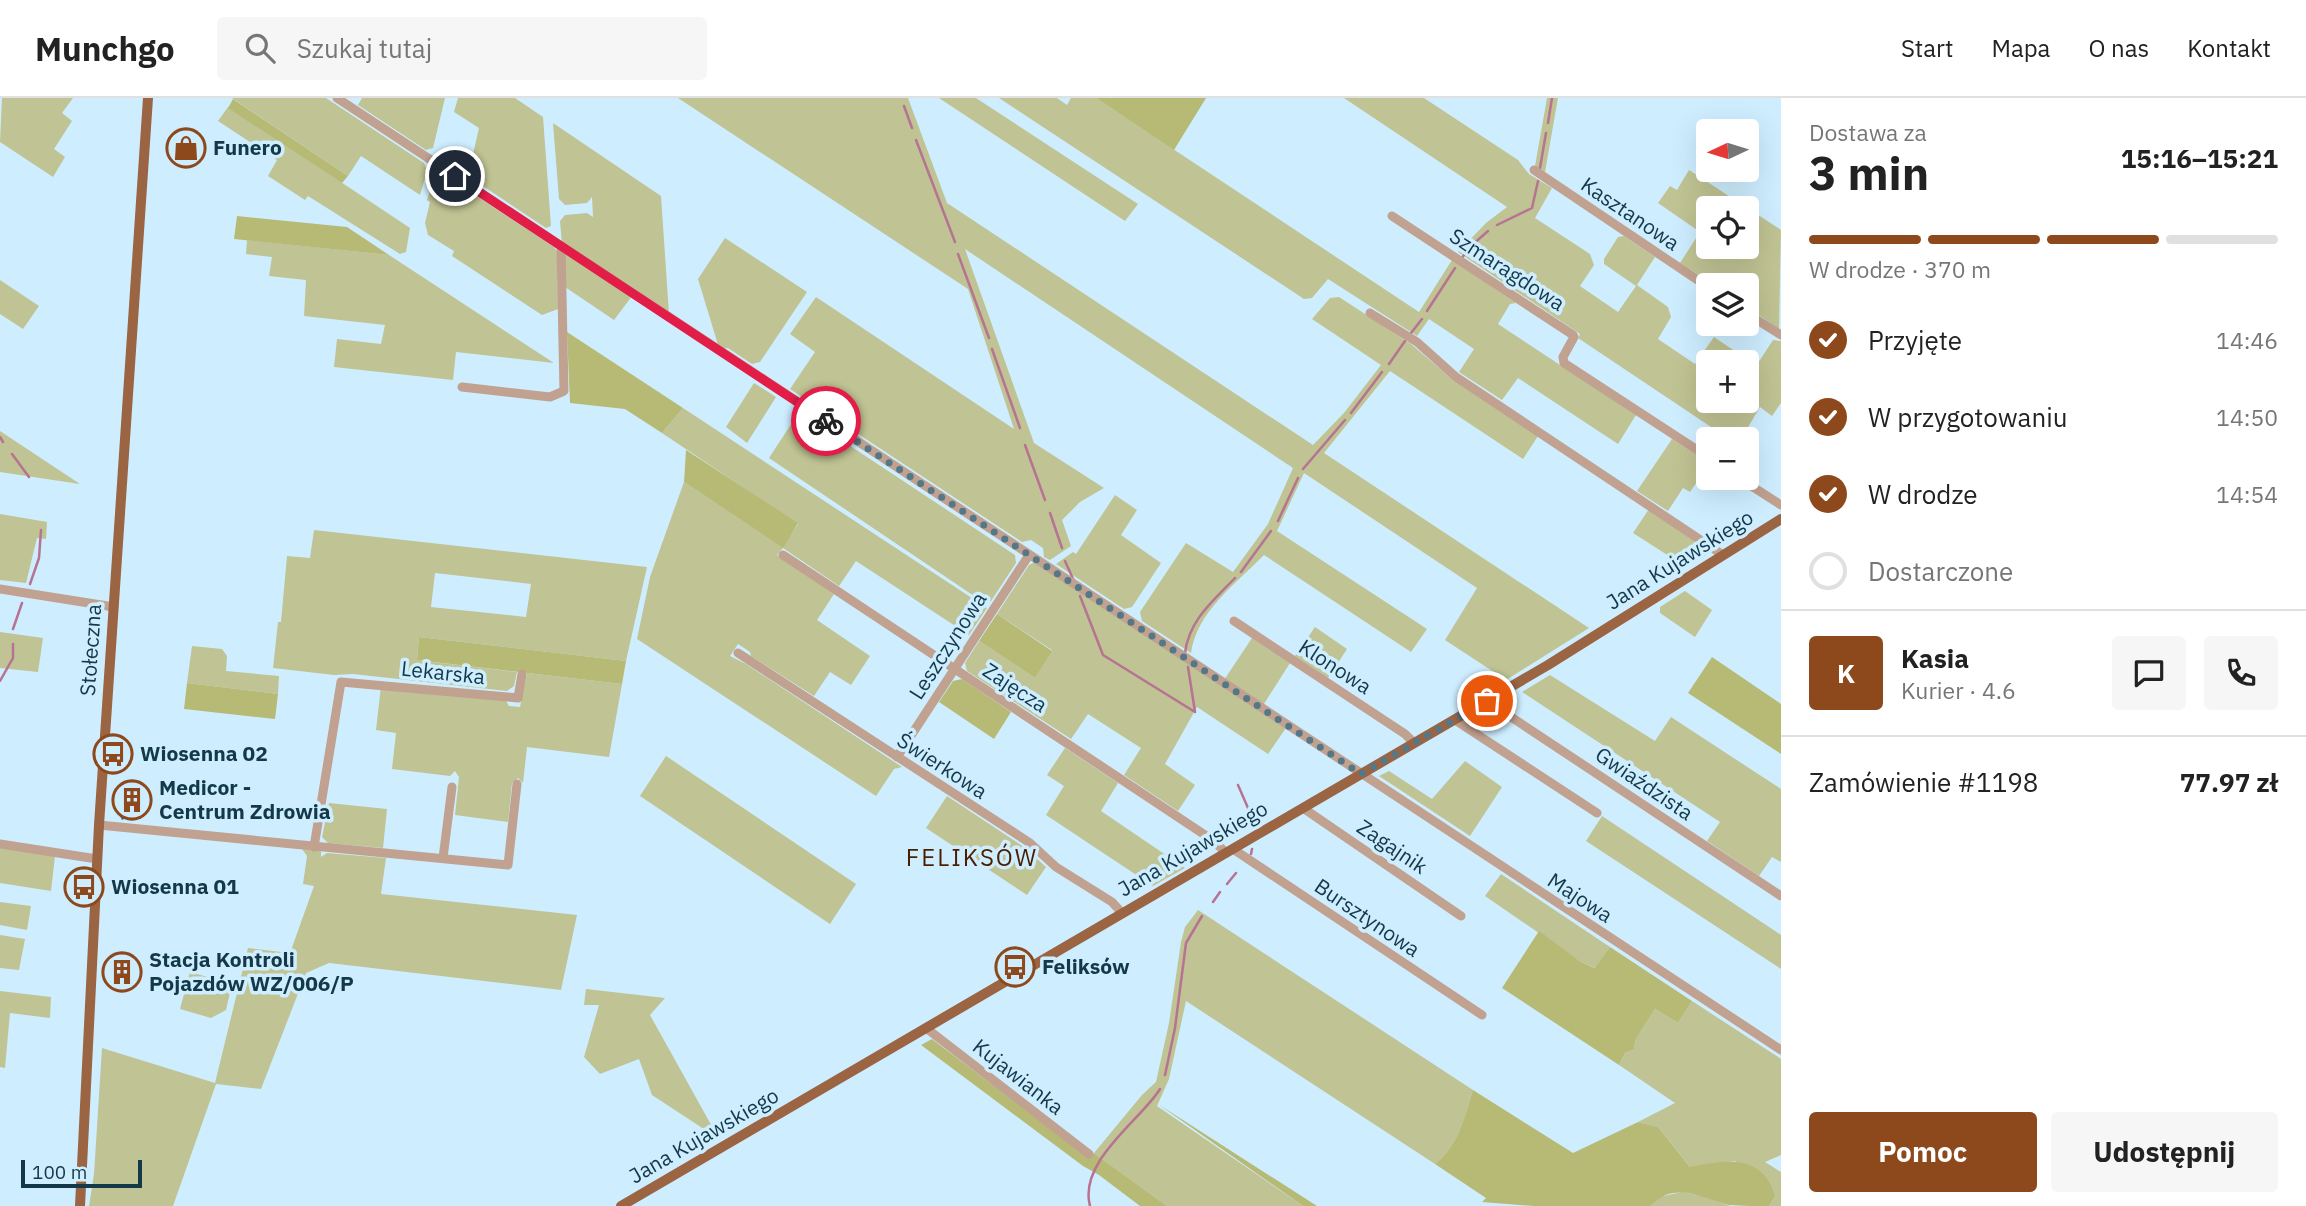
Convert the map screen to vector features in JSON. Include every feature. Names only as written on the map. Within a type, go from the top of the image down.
[{"type":"main road","name":"Stołeczna","points":[[80,1206],[99,825],[148,98]]},
{"type":"main road","name":"Jana Kujawskiego","points":[[621,1206],[1455,720],[1781,519]]},
{"type":"street","name":"Majowa","points":[[338,98],[1781,1050]]},
{"type":"street","name":"Kasztanowa","points":[[1534,170],[1696,279]]},
{"type":"street","name":"Szmaragdowa","points":[[1392,216],[1570,333],[1574,337],[1563,357],[1564,363],[1696,449]]},
{"type":"street","points":[[462,387],[550,397],[561,395],[564,384],[561,246]]},
{"type":"street","points":[[1370,313],[1417,342],[1456,377],[1723,555]]},
{"type":"street","points":[[1759,321],[1781,335]]},
{"type":"street","points":[[1758,490],[1781,505]]},
{"type":"street","name":"Zajęcza","points":[[783,555],[1229,851]]},
{"type":"street","name":"Leszczynowa","points":[[897,757],[1029,555]]},
{"type":"street","points":[[0,589],[114,607]]},
{"type":"street","name":"Klonowa","points":[[1234,621],[1405,734],[1414,743]]},
{"type":"street","name":"Świerkowa","points":[[738,653],[1030,843],[1056,867],[1112,902],[1122,913]]},
{"type":"street","name":"Lekarska","points":[[314,847],[341,682],[518,698],[522,674]]},
{"type":"street","name":"Gwiaździsta","points":[[1487,701],[1781,896]]},
{"type":"street","points":[[1455,720],[1597,813]]},
{"type":"street","points":[[99,825],[508,865],[517,784]]},
{"type":"street","points":[[443,858],[452,787]]},
{"type":"street","name":"Zagajnik","points":[[1303,808],[1461,916]]},
{"type":"street","points":[[0,844],[97,859]]},
{"type":"street","name":"Bursztynowa","points":[[1229,851],[1482,1015]]},
{"type":"street","name":"Kujawianka","points":[[926,1028],[1089,1154]]},
{"type":"green space","points":[[2,98],[73,98],[62,113],[72,121],[54,149],[65,157],[53,177],[0,142]]},
{"type":"green space","points":[[232,98],[326,98],[424,163],[427,171],[420,195],[361,156],[348,176]]},
{"type":"green space","points":[[362,98],[445,98],[433,148],[426,150],[358,105]]},
{"type":"green space","points":[[458,98],[515,98],[543,117],[551,226],[546,228],[468,176],[479,128],[454,112]]},
{"type":"green space","points":[[678,98],[908,98],[947,203],[1313,445],[1344,413],[1381,365],[1312,319],[1330,298],[1339,297],[1411,344],[1453,380],[1538,436],[1523,459],[1390,371],[1324,453],[1589,628],[1506,680],[1445,640],[1477,588],[1304,473],[1277,531],[1427,629],[1411,652],[1264,555],[1209,611],[1195,638],[1191,653],[1142,621],[1140,612],[1186,543],[1233,572],[1268,524],[1293,468],[965,249],[1034,443],[1104,488],[1080,502],[1062,520],[1071,546],[1050,560],[1044,557],[1043,548],[1031,540],[1022,542],[790,389],[815,352],[790,334],[816,297],[1014,429],[968,289]]},
{"type":"green space","points":[[939,98],[976,98],[1138,204],[1125,221]]},
{"type":"green space","points":[[999,98],[1057,98],[1067,105],[1071,98],[1096,98],[1419,312],[1452,260],[1516,303],[1510,304],[1498,324],[1636,415],[1618,444],[1518,378],[1502,400],[1459,372],[1474,349],[1429,319],[1417,336],[1328,279],[1312,298],[1304,299]]},
{"type":"green space","points":[[1096,98],[1206,98],[1174,150]]},
{"type":"green space","points":[[1344,98],[1424,98],[1518,160],[1529,174],[1552,188],[1535,218],[1590,254],[1594,265],[1580,286],[1618,312],[1636,286],[1604,264],[1604,259],[1618,237],[1624,236],[1655,257],[1637,285],[1668,307],[1671,317],[1658,339],[1696,363],[1696,413],[1756,413],[1748,427],[1711,427],[1578,338],[1580,334],[1458,252],[1486,223],[1507,207]]},
{"type":"green space","points":[[1547,98],[1558,98],[1545,172],[1535,166]]},
{"type":"green space","points":[[233,99],[348,176],[342,183],[228,108]]},
{"type":"green space","points":[[228,107],[410,228],[406,252],[400,254],[308,196],[305,200],[268,176],[277,160],[218,121]]},
{"type":"green space","points":[[553,123],[661,196],[669,314],[562,244],[560,221],[565,215],[587,213],[593,217],[592,197],[587,203],[565,205],[559,199]]},
{"type":"green space","points":[[1689,170],[1696,175],[1696,182],[1707,182],[1729,196],[1696,196],[1696,229],[1658,203],[1670,186],[1677,190]]},
{"type":"green space","points":[[440,172],[554,247],[557,251],[558,309],[542,315],[452,256],[454,251],[428,235],[425,223],[430,202],[427,200],[435,174]]},
{"type":"green space","points":[[237,216],[347,227],[389,255],[234,239]]},
{"type":"green space","points":[[1759,216],[1781,230],[1779,329],[1759,315],[1759,273],[1696,273],[1680,263],[1696,238],[1696,259],[1759,259]]},
{"type":"green space","points":[[725,238],[807,292],[760,362],[752,364],[728,348],[719,348],[698,279]]},
{"type":"green space","points":[[247,240],[389,255],[554,363],[456,352],[453,380],[334,367],[337,339],[381,344],[385,325],[304,316],[306,280],[269,276],[272,257],[246,254]]},
{"type":"green space","points":[[569,254],[632,296],[614,320],[565,287],[564,256]]},
{"type":"green space","points":[[0,280],[39,306],[23,329],[0,314]]},
{"type":"green space","points":[[567,332],[683,408],[662,433],[625,409],[570,403]]},
{"type":"green space","points":[[1714,337],[1733,350],[1705,350]]},
{"type":"green space","points":[[1773,340],[1781,341],[1781,403],[1772,416],[1760,407],[1759,361]]},
{"type":"green space","points":[[754,383],[776,397],[747,443],[726,427]]},
{"type":"green space","points":[[683,408],[987,608],[969,635],[856,561],[839,586],[783,548],[777,555],[834,594],[817,620],[870,656],[851,685],[830,672],[814,696],[751,656],[750,652],[738,644],[730,656],[902,767],[894,769],[876,796],[637,639],[650,577],[684,482],[782,547],[798,524],[662,433]]},
{"type":"green space","points":[[799,412],[1015,555],[1016,563],[991,601],[983,602],[769,458]]},
{"type":"green space","points":[[0,431],[80,484],[0,472]]},
{"type":"green space","points":[[1672,439],[1696,454],[1696,483],[1690,492],[1683,488],[1668,511],[1637,491]]},
{"type":"green space","points":[[686,450],[798,523],[783,548],[684,482]]},
{"type":"green space","points":[[1115,495],[1137,510],[1121,535],[1161,563],[1132,607],[1124,609],[1056,564],[1073,552],[1076,554]]},
{"type":"green space","points":[[1649,509],[1708,549],[1709,553],[1686,567],[1633,533]]},
{"type":"green space","points":[[0,514],[47,522],[46,539],[37,538],[26,583],[0,580]]},
{"type":"green space","points":[[314,530],[647,567],[626,661],[419,637],[417,660],[517,672],[514,686],[507,691],[273,668],[278,622],[281,622],[287,556],[310,558]],"holes":[[[435,573],[531,584],[526,617],[431,607]]]},
{"type":"green space","points":[[1035,562],[1286,728],[1268,754],[1197,707],[1165,764],[1195,785],[1178,811],[1124,775],[1141,748],[1088,714],[1071,739],[967,671],[965,663],[979,641],[1035,678],[1052,650],[997,614],[1029,565]]},
{"type":"green space","points":[[1685,591],[1712,610],[1695,637],[1660,613],[1660,607]]},
{"type":"green space","points":[[997,614],[1052,651],[1035,678],[979,641]]},
{"type":"green space","points":[[1315,627],[1347,649],[1328,678],[1295,656]]},
{"type":"green space","points":[[0,632],[43,638],[38,672],[0,668]]},
{"type":"green space","points":[[419,637],[626,661],[622,684],[417,660]]},
{"type":"green space","points":[[1252,638],[1290,663],[1262,707],[1224,680]]},
{"type":"green space","points":[[192,646],[222,649],[227,656],[226,671],[279,676],[278,694],[187,683]]},
{"type":"green space","points":[[1712,657],[1781,704],[1781,754],[1688,693]]},
{"type":"green space","points":[[527,673],[622,684],[609,757],[527,747],[523,783],[518,778],[512,783],[508,822],[455,815],[459,777],[455,771],[450,776],[392,769],[396,733],[376,730],[381,686],[506,701],[509,706],[520,707]]},
{"type":"green space","points":[[1550,675],[1655,741],[1671,717],[1781,789],[1781,862],[1772,857],[1759,876],[1707,841],[1720,822],[1522,692]]},
{"type":"green space","points":[[962,679],[1011,712],[994,739],[939,702],[953,681]]},
{"type":"green space","points":[[187,683],[278,694],[275,719],[184,709]]},
{"type":"green space","points":[[1065,748],[1118,783],[1101,811],[1185,868],[1153,886],[1046,815],[1064,786],[1047,775]]},
{"type":"green space","points":[[666,756],[856,884],[830,924],[640,796]]},
{"type":"green space","points":[[1465,761],[1502,787],[1470,836],[1379,776],[1389,771],[1432,799]]},
{"type":"green space","points":[[947,796],[1024,847],[1046,867],[1027,895],[926,828]]},
{"type":"green space","points":[[329,803],[387,809],[383,848],[328,843],[322,837]]},
{"type":"green space","points":[[1602,816],[1781,935],[1781,969],[1586,841]]},
{"type":"green space","points":[[0,848],[55,856],[51,891],[0,883]]},
{"type":"green space","points":[[302,849],[321,851],[321,857],[327,853],[386,858],[381,894],[577,915],[561,990],[329,963],[306,973],[261,1089],[216,1084],[173,1206],[89,1206],[94,1174],[102,1048],[215,1083],[248,948],[290,953],[314,886],[303,884],[307,856]]},
{"type":"green space","points":[[1501,874],[1610,947],[1596,968],[1581,962],[1485,896]]},
{"type":"green space","points":[[0,902],[31,906],[27,930],[0,925]]},
{"type":"green space","points":[[1198,910],[1473,1090],[1460,1130],[1450,1148],[1435,1164],[1186,1001],[1169,1079],[1157,1106],[1303,1206],[1167,1206],[1094,1153],[1156,1082],[1169,1023],[1181,942],[1185,927]]},
{"type":"green space","points":[[1539,931],[1581,962],[1595,968],[1610,947],[1692,1001],[1678,1023],[1655,1009],[1636,1039],[1634,1049],[1625,1053],[1619,1065],[1502,988]]},
{"type":"green space","points":[[0,935],[25,939],[19,970],[0,968]]},
{"type":"green space","points":[[190,972],[232,984],[226,1010],[211,1018],[180,1009]]},
{"type":"green space","points":[[586,989],[665,998],[650,1015],[719,1139],[652,1095],[639,1059],[600,1074],[584,1057],[599,1005],[584,1005]]},
{"type":"green space","points":[[0,991],[51,997],[50,1018],[10,1013],[5,1068],[0,1067]]},
{"type":"green space","points":[[1692,1001],[1781,1059],[1781,1155],[1765,1162],[1781,1172],[1781,1206],[1769,1206],[1775,1196],[1735,1161],[1691,1168],[1658,1127],[1638,1122],[1675,1103],[1619,1065],[1625,1053],[1634,1049],[1636,1039],[1655,1009],[1678,1023]]},
{"type":"green space","points":[[932,1039],[1089,1158],[1094,1153],[1167,1206],[1140,1206],[1083,1166],[921,1045]]},
{"type":"green space","points":[[1473,1090],[1573,1153],[1638,1122],[1658,1127],[1690,1167],[1729,1162],[1752,1166],[1769,1182],[1775,1196],[1769,1206],[1729,1205],[1699,1195],[1678,1192],[1660,1198],[1651,1206],[1534,1206],[1482,1202],[1486,1198],[1435,1164],[1455,1139]]},
{"type":"green space","points":[[1158,1104],[1317,1206],[1303,1206]]},
{"type":"green space","points":[[1682,1192],[1704,1196],[1730,1206],[1651,1206],[1659,1197]]},
{"type":"building","name":"Medicor - Centrum Zdrowia","points":[[125,791],[140,793],[141,819],[122,820],[119,814],[122,813]]},
{"type":"building","name":"Stacja Kontroli Pojazdów WZ/006/P","points":[[116,959],[129,959],[128,984],[114,984]]},
{"type":"waterway","points":[[1548,123],[1552,98]]},
{"type":"waterway","points":[[904,106],[912,128]]},
{"type":"waterway","points":[[1540,168],[1546,133]]},
{"type":"waterway","points":[[916,140],[955,242]]},
{"type":"waterway","points":[[1497,225],[1532,208],[1538,181]]},
{"type":"waterway","points":[[1461,259],[1488,231]]},
{"type":"waterway","points":[[958,254],[989,338]]},
{"type":"waterway","points":[[1427,311],[1455,268]]},
{"type":"waterway","points":[[1411,333],[1422,319]]},
{"type":"waterway","points":[[1389,364],[1405,341]]},
{"type":"waterway","points":[[992,349],[1020,428]]},
{"type":"waterway","points":[[1351,413],[1382,372]]},
{"type":"waterway","points":[[1303,469],[1345,420]]},
{"type":"waterway","points":[[0,437],[3,442]]},
{"type":"waterway","points":[[1025,445],[1045,500]]},
{"type":"waterway","points":[[12,454],[29,477]]},
{"type":"waterway","points":[[1278,521],[1298,478]]},
{"type":"waterway","points":[[1050,513],[1062,548]]},
{"type":"waterway","points":[[30,584],[39,558],[41,530]]},
{"type":"waterway","points":[[1241,572],[1271,531]]},
{"type":"waterway","points":[[1065,561],[1074,581]]},
{"type":"waterway","points":[[1185,653],[1187,641],[1197,621],[1235,578]]},
{"type":"waterway","points":[[1080,596],[1103,655],[1195,712]]},
{"type":"waterway","points":[[13,629],[22,603]]},
{"type":"waterway","points":[[0,681],[13,658],[13,644]]},
{"type":"waterway","points":[[1188,667],[1195,712]]},
{"type":"waterway","points":[[1238,785],[1251,815]]},
{"type":"waterway","points":[[1252,822],[1252,827]]},
{"type":"waterway","points":[[1251,854],[1252,849]]},
{"type":"waterway","points":[[1227,884],[1236,873]]},
{"type":"waterway","points":[[1213,902],[1220,892]]},
{"type":"waterway","points":[[1165,1075],[1175,1028],[1186,943],[1202,916]]},
{"type":"waterway","points":[[1090,1206],[1089,1189],[1093,1173],[1102,1157],[1160,1089]]},
{"type":"way so far","points":[[826,421],[1361,774],[1487,701]]},
{"type":"place","name":"Funero","points":[[186,148]]},
{"type":"place","name":"Wiosenna 02","points":[[113,754]]},
{"type":"place","name":"Medicor - Centrum Zdrowia","points":[[132,800]]},
{"type":"place","name":"Wiosenna 01","points":[[84,887]]},
{"type":"place","name":"Feliksów","points":[[1015,967]]},
{"type":"place","name":"Stacja Kontroli Pojazdów WZ/006/P","points":[[122,972]]},
{"type":"district","name":"FELIKSÓW","points":[[972,858]]},
{"type":"route","points":[[455,176],[826,421]]}]
